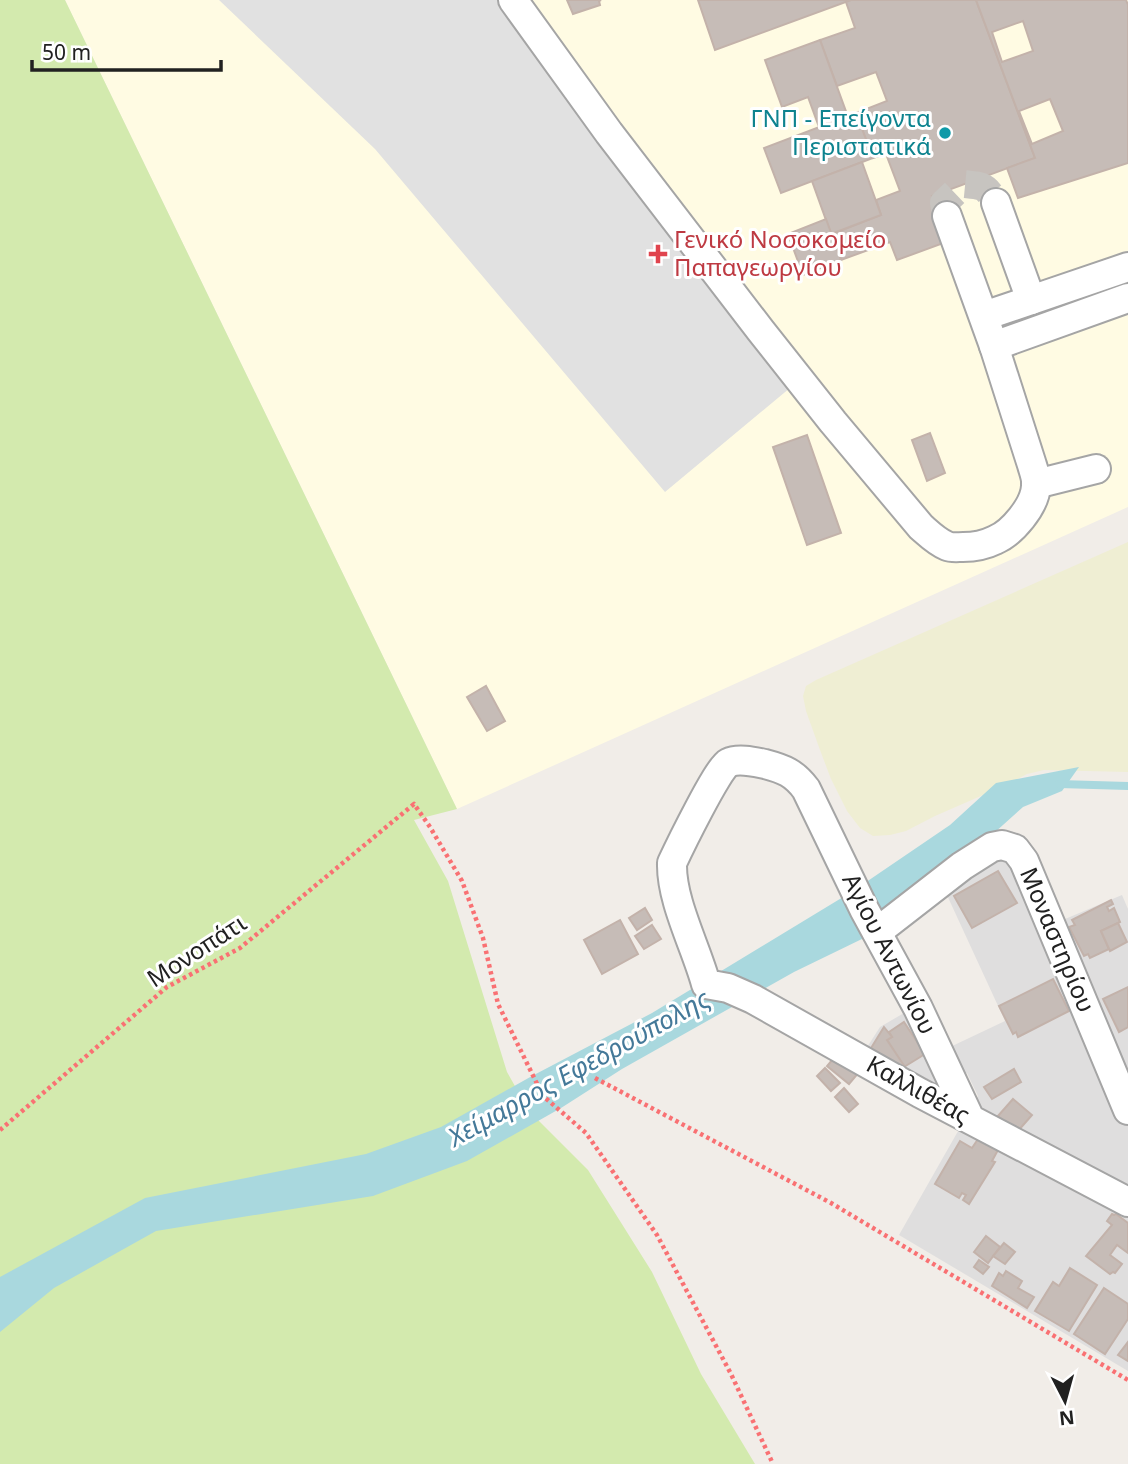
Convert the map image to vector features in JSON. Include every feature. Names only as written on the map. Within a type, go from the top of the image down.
[{"type":"street","points":[[513,0],[609,133],[833,422],[912,518],[931,536],[952,547],[978,545],[1003,536],[1029,508],[1037,485],[984,316],[947,216]]},
{"type":"street","points":[[996,203],[1031,300]]},
{"type":"street","points":[[984,316],[1128,267]]},
{"type":"street","points":[[994,346],[1128,298]]},
{"type":"street","points":[[1037,485],[1096,469]]},
{"type":"street","name":"Αγίου Αντωνίου","points":[[706,984],[682,915],[672,863],[723,768],[730,762],[754,761],[780,768],[797,777],[806,789],[864,909],[918,1008],[970,1119]]},
{"type":"street","name":"Μοναστηρίου","points":[[877,932],[962,866],[992,847],[1002,845],[1015,849],[1024,861],[1128,1110]]},
{"type":"street","name":"Καλλιθέας","points":[[706,984],[728,988],[752,999],[1128,1202]]},
{"type":"path","name":"Μονοπάτι","points":[[0,1130],[167,987],[240,948],[414,804],[462,881],[483,938],[498,1004],[542,1096],[586,1133],[657,1235],[731,1374],[773,1464]]},
{"type":"path","points":[[595,1078],[831,1203],[1128,1380]]},
{"type":"shaded area","name":"Γενικό Νοσοκομείο Παπαγεωργίου","points":[[65,0],[1128,0],[1128,507],[457,809]]},
{"type":"shaded area","points":[[219,0],[528,0],[808,373],[665,492],[375,149]]},
{"type":"shaded area","points":[[994,859],[1009,860],[1039,930],[1122,895],[1128,909],[1128,1371],[899,1235],[978,1096],[967,1073],[928,1090],[864,1052],[880,1027],[904,1013],[929,1057],[1005,1021],[946,893]]},
{"type":"green space","points":[[0,0],[65,0],[457,809],[414,820],[448,881],[507,1072],[529,1111],[588,1170],[652,1272],[701,1374],[755,1464],[0,1464]]},
{"type":"green space","points":[[1128,542],[1128,772],[1044,770],[1027,774],[906,831],[873,836],[860,828],[847,811],[831,779],[806,711],[803,696],[806,686]]},
{"type":"water","points":[[1079,767],[1062,791],[1023,807],[925,895],[864,938],[794,972],[467,1161],[373,1196],[156,1231],[54,1288],[0,1332],[0,1277],[145,1198],[366,1154],[441,1127],[652,1013],[853,891],[950,825],[996,783]]},
{"type":"building","points":[[567,0],[601,0],[600,5],[573,14]]},
{"type":"building","points":[[698,0],[851,0],[715,50]]},
{"type":"building","name":"ΓΝΠ - Επείγοντα Περιστατικά","points":[[976,0],[1035,158],[932,196],[949,241],[897,260],[890,242],[841,260],[832,234],[881,215],[876,200],[900,191],[886,154],[873,158],[856,113],[887,101],[876,72],[837,86],[820,40],[855,28],[846,2]]},
{"type":"building","points":[[976,0],[1126,0],[1128,163],[1018,198],[1007,168],[1035,158]],"holes":[[[1023,21],[1033,51],[1002,62],[992,32]],[[1050,99],[1063,131],[1032,144],[1019,111]]]},
{"type":"building","points":[[820,40],[848,117],[819,127],[808,97],[782,107],[765,60]]},
{"type":"building","points":[[856,113],[873,158],[781,193],[764,148]]},
{"type":"building","points":[[862,162],[881,215],[831,234],[812,181]]},
{"type":"building","points":[[826,219],[841,260],[803,275],[788,234]]},
{"type":"building","points":[[930,433],[945,473],[927,481],[912,440]]},
{"type":"building","points":[[807,435],[841,533],[807,545],[773,447]]},
{"type":"building","points":[[486,686],[505,721],[487,731],[467,697]]},
{"type":"building","points":[[998,871],[1017,903],[972,928],[954,896]]},
{"type":"building","points":[[1111,900],[1113,904],[1107,907],[1109,911],[1114,908],[1120,922],[1101,931],[1109,949],[1090,958],[1088,954],[1084,956],[1069,927],[1075,925],[1072,920]]},
{"type":"building","points":[[645,908],[652,920],[637,930],[629,918]]},
{"type":"building","points":[[620,920],[638,954],[602,974],[584,940]]},
{"type":"building","points":[[1118,923],[1127,942],[1110,951],[1101,931]]},
{"type":"building","points":[[652,925],[661,939],[644,949],[635,936]]},
{"type":"building","points":[[1053,979],[1069,1011],[1018,1037],[1016,1032],[1013,1034],[999,1006]]},
{"type":"building","points":[[1128,987],[1128,1027],[1119,1032],[1103,999]]},
{"type":"building","points":[[904,1022],[925,1054],[904,1067],[887,1040],[892,1037],[889,1032]]},
{"type":"building","points":[[884,1027],[892,1037],[887,1040],[907,1070],[868,1053]]},
{"type":"building","points":[[838,1053],[860,1071],[849,1084],[827,1066]]},
{"type":"building","points":[[825,1068],[840,1083],[831,1091],[817,1076]]},
{"type":"building","points":[[1014,1069],[1021,1082],[992,1099],[984,1087]]},
{"type":"building","points":[[844,1088],[858,1104],[849,1112],[835,1097]]},
{"type":"building","points":[[1013,1099],[1032,1115],[1017,1132],[998,1116]]},
{"type":"building","points":[[980,1136],[999,1148],[992,1161],[995,1162],[969,1204],[963,1200],[966,1195],[962,1193],[959,1198],[935,1184],[960,1141],[972,1148]]},
{"type":"building","points":[[1112,1214],[1128,1223],[1128,1253],[1117,1245],[1110,1255],[1122,1264],[1115,1273],[1110,1274],[1086,1256],[1112,1225],[1107,1221]]},
{"type":"building","points":[[986,1236],[1000,1247],[988,1263],[974,1252]]},
{"type":"building","points":[[1004,1243],[1015,1252],[1005,1264],[993,1256]]},
{"type":"building","points":[[979,1260],[989,1267],[983,1274],[974,1267]]},
{"type":"building","points":[[1070,1268],[1097,1285],[1069,1331],[1035,1311],[1053,1282],[1059,1286]]},
{"type":"building","points":[[1006,1271],[1022,1281],[1018,1288],[1034,1297],[1027,1308],[992,1286],[999,1273],[1003,1276]]},
{"type":"building","points":[[1104,1288],[1128,1304],[1128,1319],[1105,1354],[1074,1334]]},
{"type":"building","points":[[1128,1342],[1128,1361],[1118,1355]]},
{"type":"waterway","name":"Χείμαρρος Εφεδρούπολης","points":[[1059,784],[1128,786]]},
{"type":"tunnel","points":[[947,216],[944,203],[964,184],[983,188],[996,203]]},
{"type":"place","name":"ΓΝΠ - Επείγοντα Περιστατικά","points":[[945,133]]},
{"type":"place","name":"Γενικό Νοσοκομείο Παπαγεωργίου","points":[[658,254]]}]
